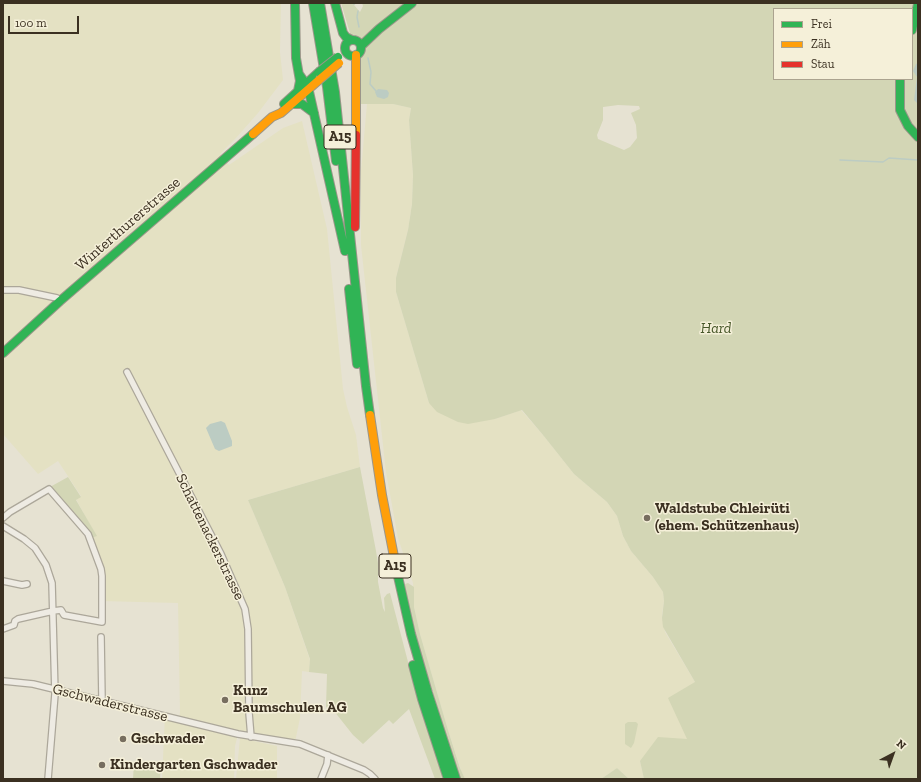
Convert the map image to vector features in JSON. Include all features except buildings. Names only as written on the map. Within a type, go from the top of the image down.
[{"type":"main road","points":[[295,3],[296,58],[300,85],[298,91]]},
{"type":"main road","name":"A15","points":[[313,3],[327,87],[364,427],[381,531],[399,613],[422,699],[448,779]]},
{"type":"main road","name":"A15","points":[[320,3],[335,92],[370,422],[387,527],[419,662],[456,779]]},
{"type":"main road","points":[[335,3],[346,37],[356,42]]},
{"type":"main road","name":"Winterthurerstrasse","points":[[350,54],[346,44],[356,42],[375,34],[379,29],[412,3]]},
{"type":"main road","points":[[913,26],[918,4]]},
{"type":"main road","name":"Winterthurerstrasse","points":[[3,353],[60,301],[272,118],[292,104],[319,76],[338,60],[350,54],[360,52],[356,42]]},
{"type":"main road","points":[[350,54],[354,272]]},
{"type":"main road","points":[[299,74],[307,87],[314,113],[345,251]]},
{"type":"main road","points":[[900,80],[900,110],[908,126],[918,137]]},
{"type":"main road","name":"Winterthurerstrasse","points":[[272,118],[278,110],[298,91],[307,87]]},
{"type":"main road","points":[[292,104],[304,104],[314,113]]},
{"type":"street","points":[[3,290],[19,290],[57,298],[60,301]]},
{"type":"street","name":"Schattenackerstrasse","points":[[128,372],[221,554],[245,609],[248,629],[248,713],[251,737]]},
{"type":"street","points":[[3,518],[10,512],[49,489],[88,534],[101,569],[102,622],[64,615],[61,610],[53,610],[31,617],[18,619],[15,621],[14,625],[3,629]]},
{"type":"street","points":[[3,526],[29,543],[42,557],[52,583],[54,690],[48,779]]},
{"type":"street","points":[[3,581],[22,585],[27,584]]},
{"type":"street","points":[[101,637],[102,701]]},
{"type":"street","name":"Gschwaderstrasse","points":[[3,681],[22,682],[251,737],[295,742],[364,770],[375,779]]},
{"type":"street","points":[[321,779],[327,764],[328,755]]},
{"type":"shaded area","points":[[3,3],[281,3],[280,52],[283,80],[258,113],[220,154],[229,165],[283,128],[302,121],[327,229],[343,389],[356,435],[360,467],[248,500],[285,587],[310,660],[309,672],[302,671],[300,718],[295,742],[238,734],[235,746],[234,779],[162,779],[165,716],[179,720],[180,712],[178,603],[101,601],[100,566],[91,538],[96,536],[76,499],[81,496],[58,461],[38,474],[3,434]]},
{"type":"shaded area","points":[[918,63],[918,104],[914,100],[917,77],[913,71]]},
{"type":"shaded area","points":[[378,89],[387,90],[389,93],[388,97],[384,99],[377,97],[375,92]]},
{"type":"shaded area","points":[[367,104],[393,104],[411,108],[409,120],[413,175],[412,204],[408,230],[396,278],[396,292],[429,403],[495,419],[521,410],[574,474],[607,502],[617,516],[623,536],[631,551],[653,577],[663,592],[664,601],[662,615],[665,632],[695,682],[687,740],[640,761],[644,779],[629,779],[617,768],[601,779],[465,779],[462,773],[420,634],[414,607],[413,583],[398,538],[386,472],[361,245],[361,171]]},
{"type":"shaded area","points":[[221,421],[225,423],[232,441],[232,446],[219,451],[215,449],[206,428],[210,424]]},
{"type":"shaded area","points":[[240,738],[277,746],[277,779],[236,779]]},
{"type":"green space","name":"Hard","points":[[341,3],[357,3],[354,5],[360,12],[363,6],[362,3],[918,3],[918,779],[644,779],[640,761],[658,737],[687,739],[668,698],[695,682],[663,627],[663,592],[653,577],[631,551],[623,536],[617,516],[607,502],[574,474],[522,410],[495,419],[468,424],[458,422],[437,412],[429,403],[396,292],[396,278],[408,230],[412,204],[413,175],[409,120],[411,108],[393,104],[358,104],[360,57],[364,50],[358,42],[352,40]],"holes":[[[618,105],[639,106],[640,109],[631,113],[636,125],[637,138],[630,147],[624,150],[598,139],[597,135],[603,120],[603,107]]]},
{"type":"green space","points":[[360,467],[378,563],[378,582],[383,608],[385,612],[384,598],[390,593],[413,681],[444,779],[435,779],[409,709],[393,724],[389,720],[363,744],[353,735],[334,711],[326,707],[327,674],[309,672],[310,659],[285,587],[248,500]]},
{"type":"green space","points":[[68,477],[81,497],[76,500],[97,536],[91,538],[50,487]]},
{"type":"green space","points":[[408,583],[414,587],[414,607],[420,634],[448,730],[465,779],[459,779],[419,646],[404,586]]},
{"type":"green space","points":[[628,722],[636,722],[638,724],[634,743],[631,748],[625,744],[625,724]]},
{"type":"green space","points":[[134,762],[161,763],[160,779],[133,779]]},
{"type":"green space","points":[[617,768],[629,779],[601,779]]},
{"type":"waterway","points":[[358,11],[357,17],[359,27]]},
{"type":"waterway","points":[[368,58],[371,72],[370,84],[376,91]]},
{"type":"waterway","points":[[840,160],[883,162],[889,158],[918,160]]},
{"type":"traffic: fast","points":[[295,3],[296,58],[300,81],[298,91]]},
{"type":"traffic: fast","points":[[313,3],[327,87],[336,161]]},
{"type":"traffic: fast","points":[[320,3],[335,92],[370,415]]},
{"type":"traffic: fast","points":[[335,3],[343,33],[346,37],[352,40]]},
{"type":"traffic: fast","points":[[361,46],[379,29],[412,3]]},
{"type":"traffic: fast","points":[[913,26],[918,4]]},
{"type":"traffic: fast","points":[[353,40],[359,42],[361,48],[359,54],[353,56],[347,54],[345,48],[347,42],[353,40]]},
{"type":"traffic: fast","points":[[319,72],[338,57]]},
{"type":"traffic: fast","points":[[284,104],[319,72]]},
{"type":"traffic: fast","points":[[299,74],[308,87],[345,251]]},
{"type":"traffic: fast","points":[[900,80],[900,110],[908,126],[918,137]]},
{"type":"traffic: fast","points":[[291,104],[302,104],[314,113]]},
{"type":"traffic: fast","points":[[3,353],[60,301],[253,134]]},
{"type":"traffic: fast","points":[[349,289],[357,364]]},
{"type":"traffic: fast","points":[[397,572],[411,634],[428,693],[456,779]]},
{"type":"traffic: fast","points":[[413,665],[422,699],[448,779]]},
{"type":"traffic: slow","points":[[356,55],[356,135]]},
{"type":"traffic: slow","points":[[319,80],[339,63]]},
{"type":"traffic: slow","points":[[253,134],[272,117],[281,113],[319,80]]},
{"type":"traffic: slow","points":[[370,415],[382,495],[397,572]]},
{"type":"traffic: jam","points":[[355,227],[356,135]]},
{"type":"place","name":"Waldstube Chleirüti (ehem. Schützenhaus)","points":[[647,518]]},
{"type":"place","name":"Kunz Baumschulen AG","points":[[225,700]]},
{"type":"place","name":"Gschwader","points":[[123,739]]},
{"type":"place","name":"Kindergarten Gschwader","points":[[102,765]]}]
